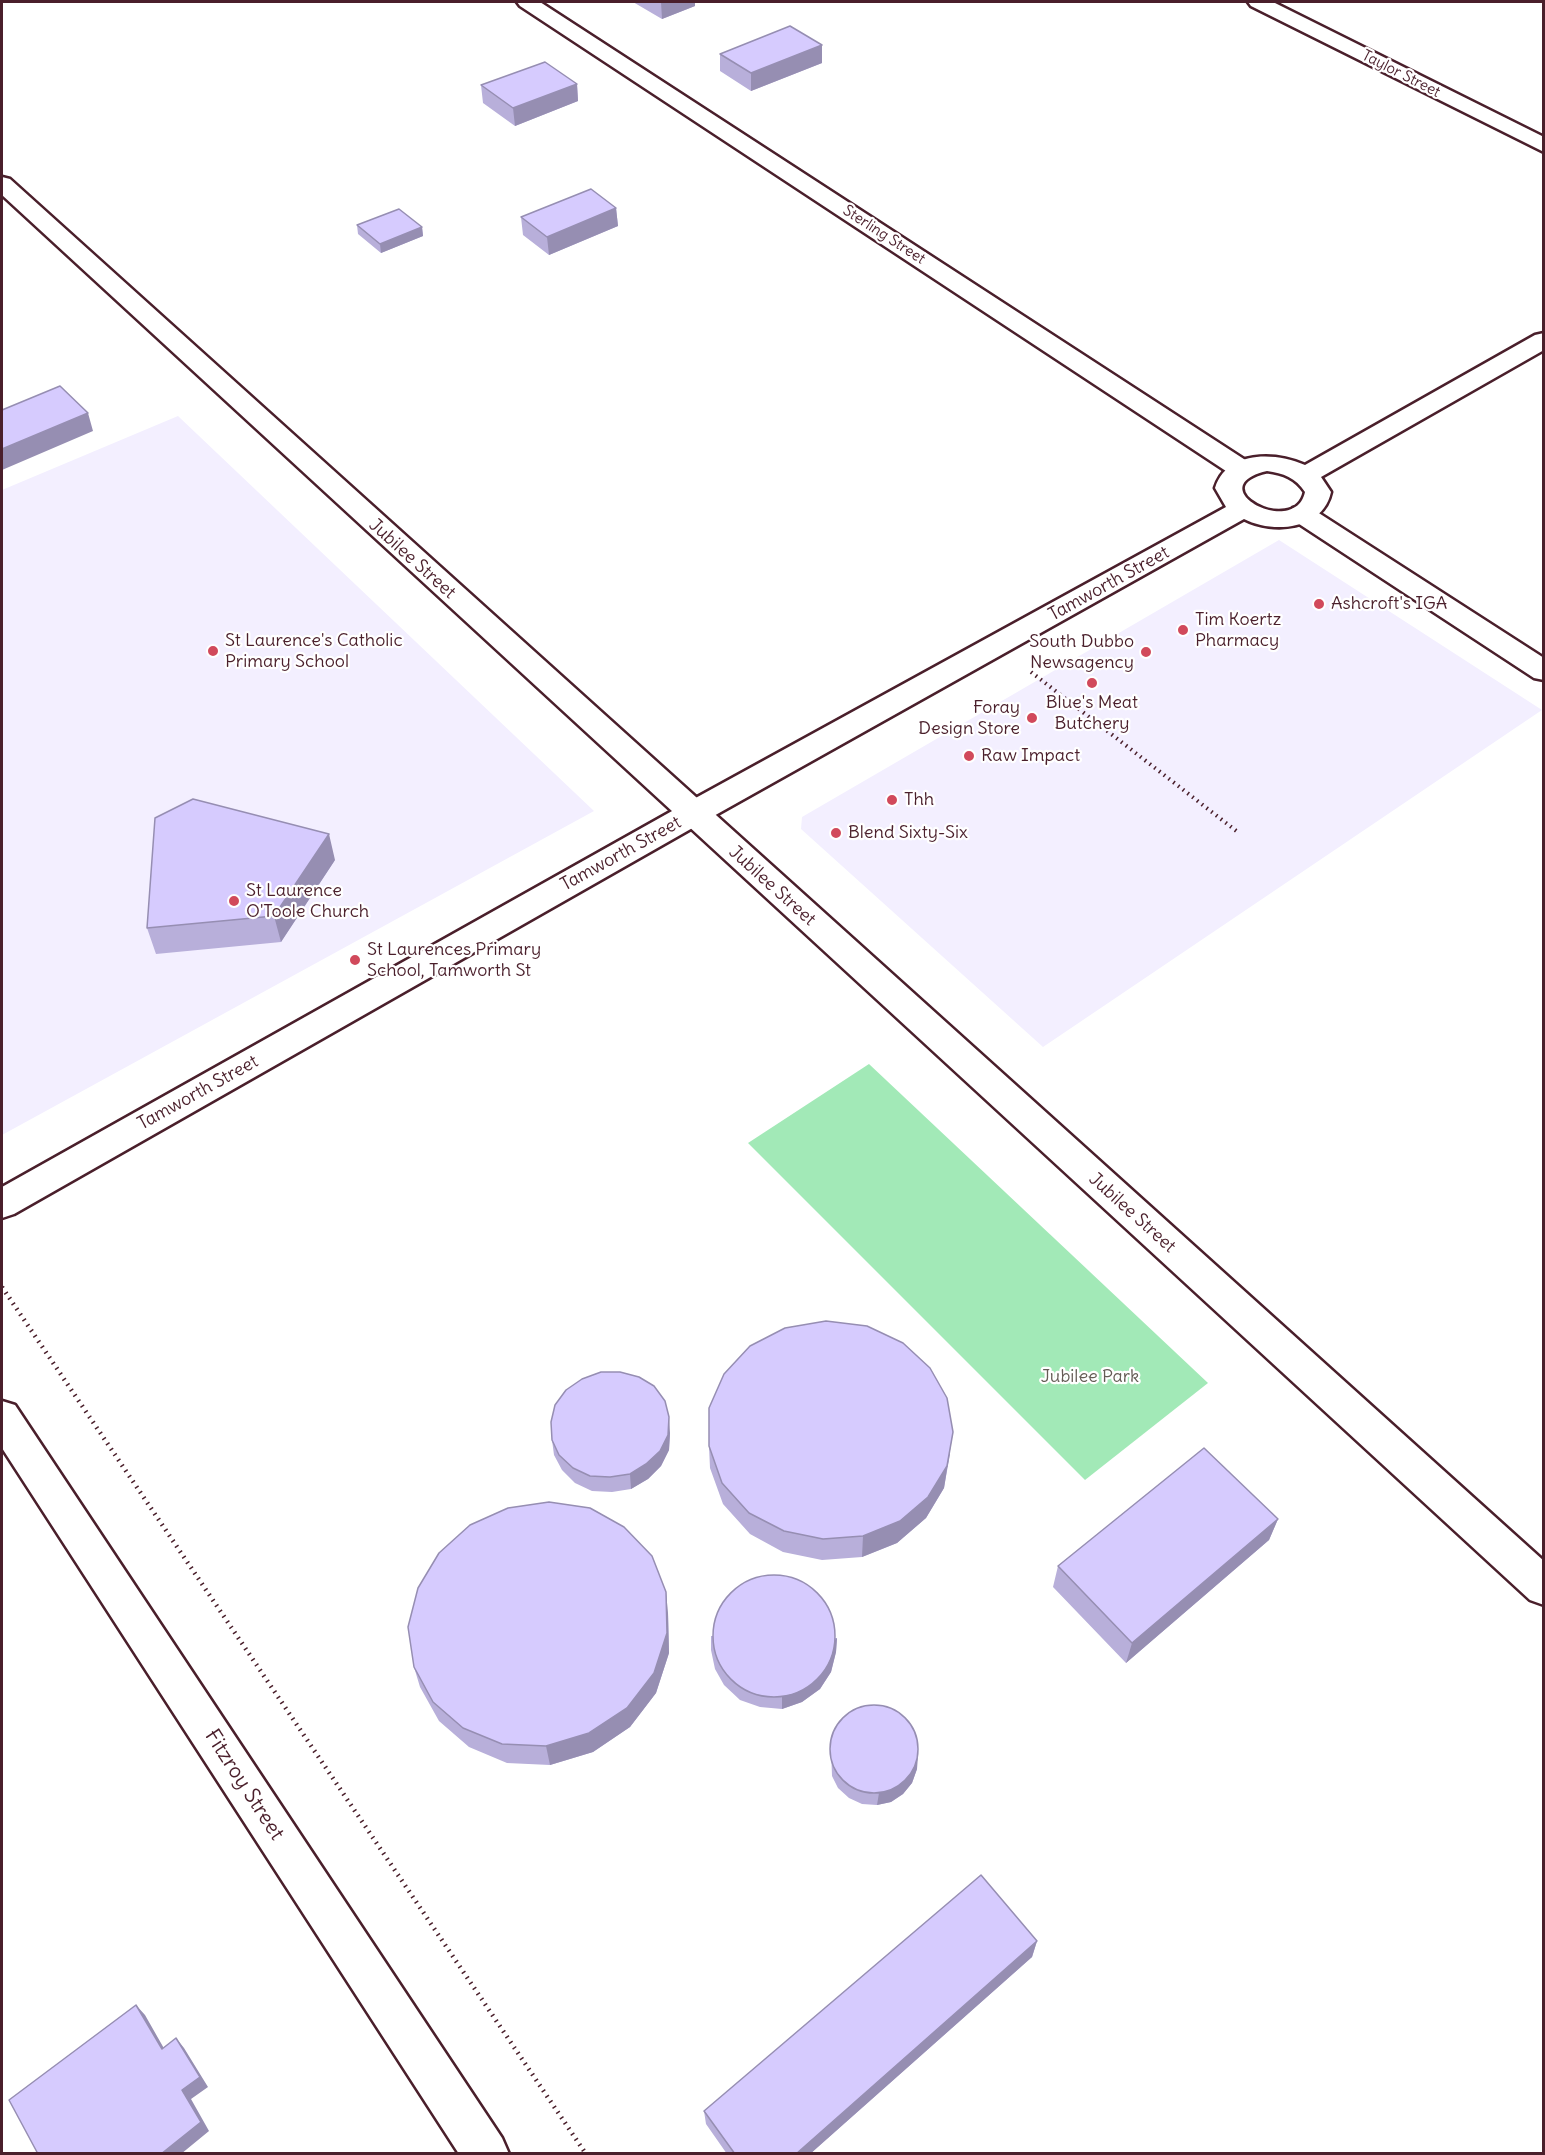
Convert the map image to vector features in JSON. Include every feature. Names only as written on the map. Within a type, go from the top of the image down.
[{"type":"street","name":"Sterling Street","points":[[526,2],[1241,469]]},
{"type":"street","name":"Taylor Street","points":[[1258,2],[1544,146]]},
{"type":"street","name":"Jubilee Street","points":[[2,184],[1544,1587]]},
{"type":"street","points":[[1306,475],[1544,340]]},
{"type":"street","points":[[1274,464],[1294,469],[1306,475],[1318,492],[1317,500],[1312,508],[1292,518],[1266,518],[1243,509],[1233,501],[1228,492],[1228,483],[1232,475],[1241,469],[1252,465],[1274,464]]},
{"type":"street","name":"Tamworth Street","points":[[2,1204],[692,814],[1243,509]]},
{"type":"street","points":[[1302,514],[1544,671]]},
{"type":"street","name":"Fitzroy Street","points":[[2,1417],[486,2154]]},
{"type":"path","points":[[997,645],[1239,833]]},
{"type":"path","points":[[2,1287],[586,2154]]},
{"type":"shaded area","name":"St Laurence's Catholic Primary School","points":[[178,416],[594,811],[2,1135],[2,490]]},
{"type":"shaded area","points":[[1279,540],[1542,710],[1043,1047],[801,829],[802,817]]},
{"type":"green space","name":"Jubilee Park","points":[[869,1064],[1208,1383],[1085,1480],[748,1143]]},
{"type":"building","points":[[790,26],[822,45],[751,73],[720,54]]},
{"type":"building","points":[[545,62],[577,84],[513,108],[481,85]]},
{"type":"building","points":[[591,189],[616,208],[547,237],[521,217]]},
{"type":"building","points":[[399,209],[422,227],[380,244],[357,225]]},
{"type":"building","points":[[60,386],[88,413],[2,449],[2,410]]},
{"type":"building","name":"St Laurence O'Toole Church","points":[[193,799],[329,834],[274,916],[147,928],[155,818]]},
{"type":"building","points":[[826,1321],[867,1326],[903,1343],[930,1368],[947,1398],[953,1432],[947,1466],[928,1497],[900,1521],[863,1536],[823,1539],[784,1531],[749,1513],[722,1483],[709,1446],[709,1408],[724,1374],[750,1346],[785,1328]]},
{"type":"building","points":[[601,1372],[620,1372],[639,1377],[654,1386],[665,1401],[669,1417],[668,1435],[660,1451],[630,1474],[610,1477],[590,1476],[573,1468],[559,1455],[552,1440],[551,1422],[555,1405],[566,1390],[582,1379]]},
{"type":"building","points":[[1204,1448],[1278,1519],[1132,1643],[1058,1566]]},
{"type":"building","points":[[549,1502],[590,1508],[624,1527],[652,1556],[666,1592],[667,1633],[654,1673],[627,1708],[589,1733],[546,1746],[502,1744],[463,1728],[433,1702],[414,1667],[408,1627],[418,1588],[439,1553],[470,1525],[508,1508]]},
{"type":"building","points":[[774,1575],[797,1580],[808,1585],[817,1593],[825,1602],[830,1613],[835,1636],[830,1659],[825,1670],[817,1679],[808,1687],[797,1692],[774,1697],[751,1692],[740,1687],[731,1679],[723,1670],[718,1659],[713,1636],[718,1613],[723,1602],[731,1593],[740,1585],[751,1580]]},
{"type":"building","points":[[874,1705],[891,1709],[905,1718],[914,1732],[918,1749],[914,1766],[905,1780],[891,1789],[874,1793],[857,1789],[843,1780],[834,1766],[830,1749],[834,1732],[843,1718],[857,1709]]},
{"type":"building","points":[[981,1875],[1037,1941],[796,2154],[735,2154],[704,2111]]},
{"type":"building","points":[[136,2005],[162,2049],[176,2038],[200,2077],[182,2090],[201,2122],[161,2154],[38,2154],[9,2100]]},
{"type":"place","name":"Ashcroft's IGA","points":[[1319,604]]},
{"type":"place","name":"Tim Koertz Pharmacy","points":[[1183,630]]},
{"type":"place","name":"St Laurence's Catholic Primary School","points":[[213,651]]},
{"type":"place","name":"South Dubbo Newsagency","points":[[1146,652]]},
{"type":"place","name":"Blue's Meat Butchery","points":[[1092,683]]},
{"type":"place","name":"Foray Design Store","points":[[1032,718]]},
{"type":"place","name":"Raw Impact","points":[[969,756]]},
{"type":"place","name":"Thh","points":[[892,800]]},
{"type":"place","name":"Blend Sixty-Six","points":[[836,833]]},
{"type":"place","name":"St Laurence O'Toole Church","points":[[234,901]]},
{"type":"place","name":"St Laurences Primary School, Tamworth St","points":[[355,960]]}]
